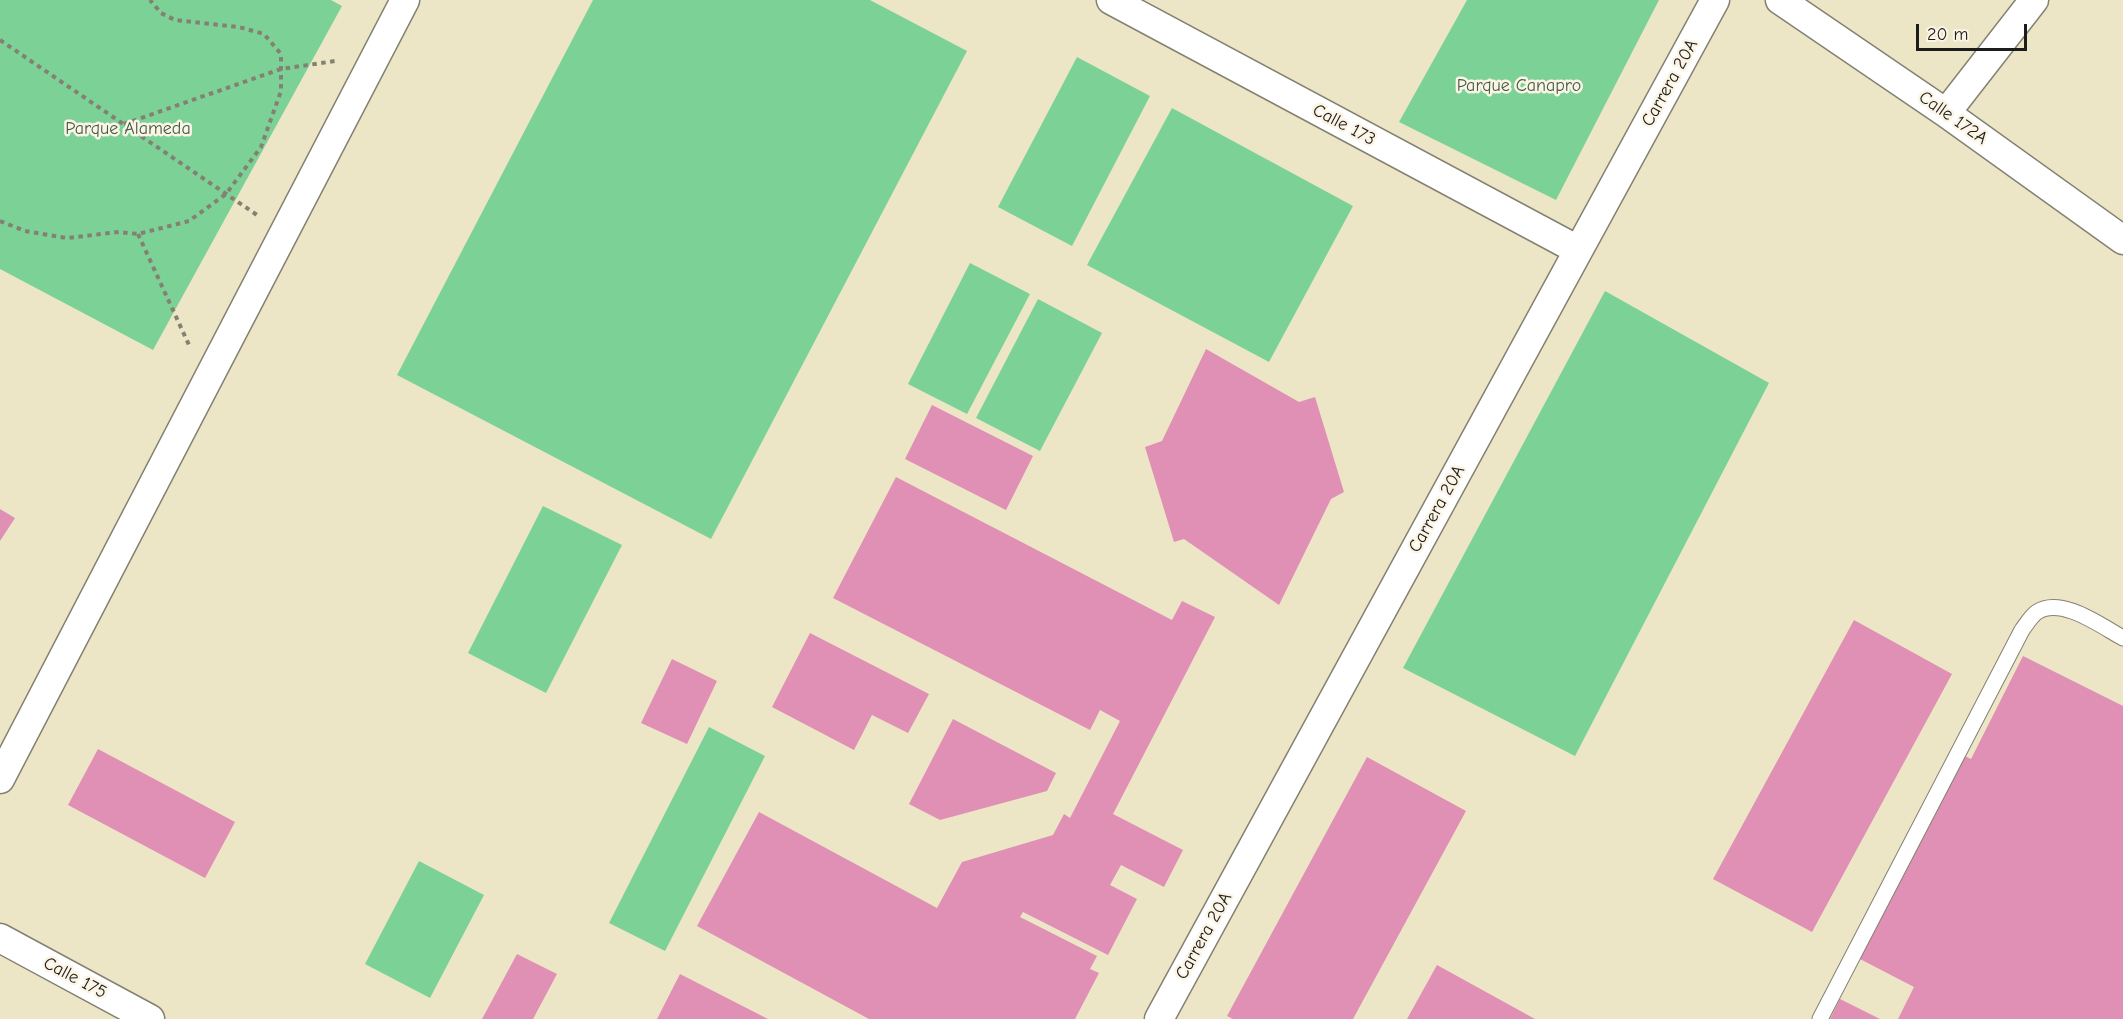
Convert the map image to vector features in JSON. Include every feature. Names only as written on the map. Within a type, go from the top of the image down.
[{"type":"street","points":[[0,779],[379,55],[405,0]]},
{"type":"street","name":"Calle 173","points":[[1110,0],[1578,250]]},
{"type":"street","name":"Carrera 20A","points":[[1159,1019],[1715,0]]},
{"type":"street","name":"Calle 172A","points":[[1780,0],[1946,113],[2123,240]]},
{"type":"street","points":[[1946,113],[2034,0]]},
{"type":"street","name":"Calle 175","points":[[0,938],[150,1019]]},
{"type":"lane","points":[[1820,1019],[2022,630],[2036,612],[2056,606],[2079,614],[2123,638]]},
{"type":"path","points":[[0,221],[25,231],[67,238],[119,232],[138,234],[189,221],[226,194],[261,147],[281,91],[280,54],[264,34],[239,27],[175,20],[161,13],[150,0]]},
{"type":"path","points":[[0,40],[285,234]]},
{"type":"path","points":[[124,125],[281,69],[379,55]]},
{"type":"path","points":[[138,234],[207,384]]},
{"type":"green space","name":"Parque Alameda","points":[[0,0],[331,0],[342,6],[153,350],[0,269]]},
{"type":"green space","points":[[593,0],[870,0],[967,51],[711,539],[397,375]]},
{"type":"green space","name":"Parque Canapro","points":[[1467,0],[1659,0],[1556,200],[1399,122]]},
{"type":"green space","points":[[1077,57],[1150,96],[1072,246],[998,207]]},
{"type":"green space","points":[[1172,108],[1353,206],[1269,362],[1087,265]]},
{"type":"green space","points":[[970,263],[1030,294],[967,414],[908,384]]},
{"type":"green space","points":[[1605,291],[1769,383],[1575,756],[1403,668]]},
{"type":"green space","points":[[1038,299],[1102,333],[1040,451],[976,418]]},
{"type":"green space","points":[[543,506],[622,545],[546,693],[468,653]]},
{"type":"green space","points":[[709,727],[765,756],[665,951],[609,923]]},
{"type":"green space","points":[[419,861],[484,895],[430,998],[365,964]]},
{"type":"building","points":[[1206,349],[1299,402],[1315,397],[1344,492],[1331,499],[1279,605],[1184,539],[1174,542],[1145,447],[1162,441]]},
{"type":"building","points":[[932,405],[1033,456],[1006,510],[905,459]]},
{"type":"building","points":[[896,477],[1172,620],[1182,601],[1215,617],[1113,814],[1183,850],[1164,887],[1121,865],[1110,885],[1137,899],[1108,955],[1023,912],[1020,917],[1097,956],[1090,969],[1099,973],[1075,1019],[869,1019],[697,926],[759,812],[937,908],[962,862],[1053,835],[1064,814],[1070,818],[1120,721],[1100,710],[1090,730],[833,598]]},
{"type":"building","points":[[0,509],[15,518],[0,541]]},
{"type":"building","points":[[1854,620],[1952,674],[1812,932],[1713,879]]},
{"type":"building","points":[[810,633],[929,694],[908,733],[872,715],[854,750],[772,707]]},
{"type":"building","points":[[2023,656],[2123,706],[2123,1019],[1898,1019],[1914,987],[1860,959],[1963,755],[1971,759]]},
{"type":"building","points":[[672,659],[717,681],[687,744],[641,723]]},
{"type":"building","points":[[953,719],[1056,773],[1047,791],[940,820],[909,804]]},
{"type":"building","points":[[98,749],[235,822],[205,878],[68,805]]},
{"type":"building","points":[[1367,757],[1466,811],[1353,1019],[1233,1019],[1227,1016]]},
{"type":"building","points":[[517,954],[557,974],[533,1019],[482,1019]]},
{"type":"building","points":[[1437,965],[1535,1019],[1407,1019]]},
{"type":"building","points":[[680,974],[768,1019],[657,1019]]},
{"type":"building","points":[[1840,999],[1880,1019],[1830,1019]]}]
